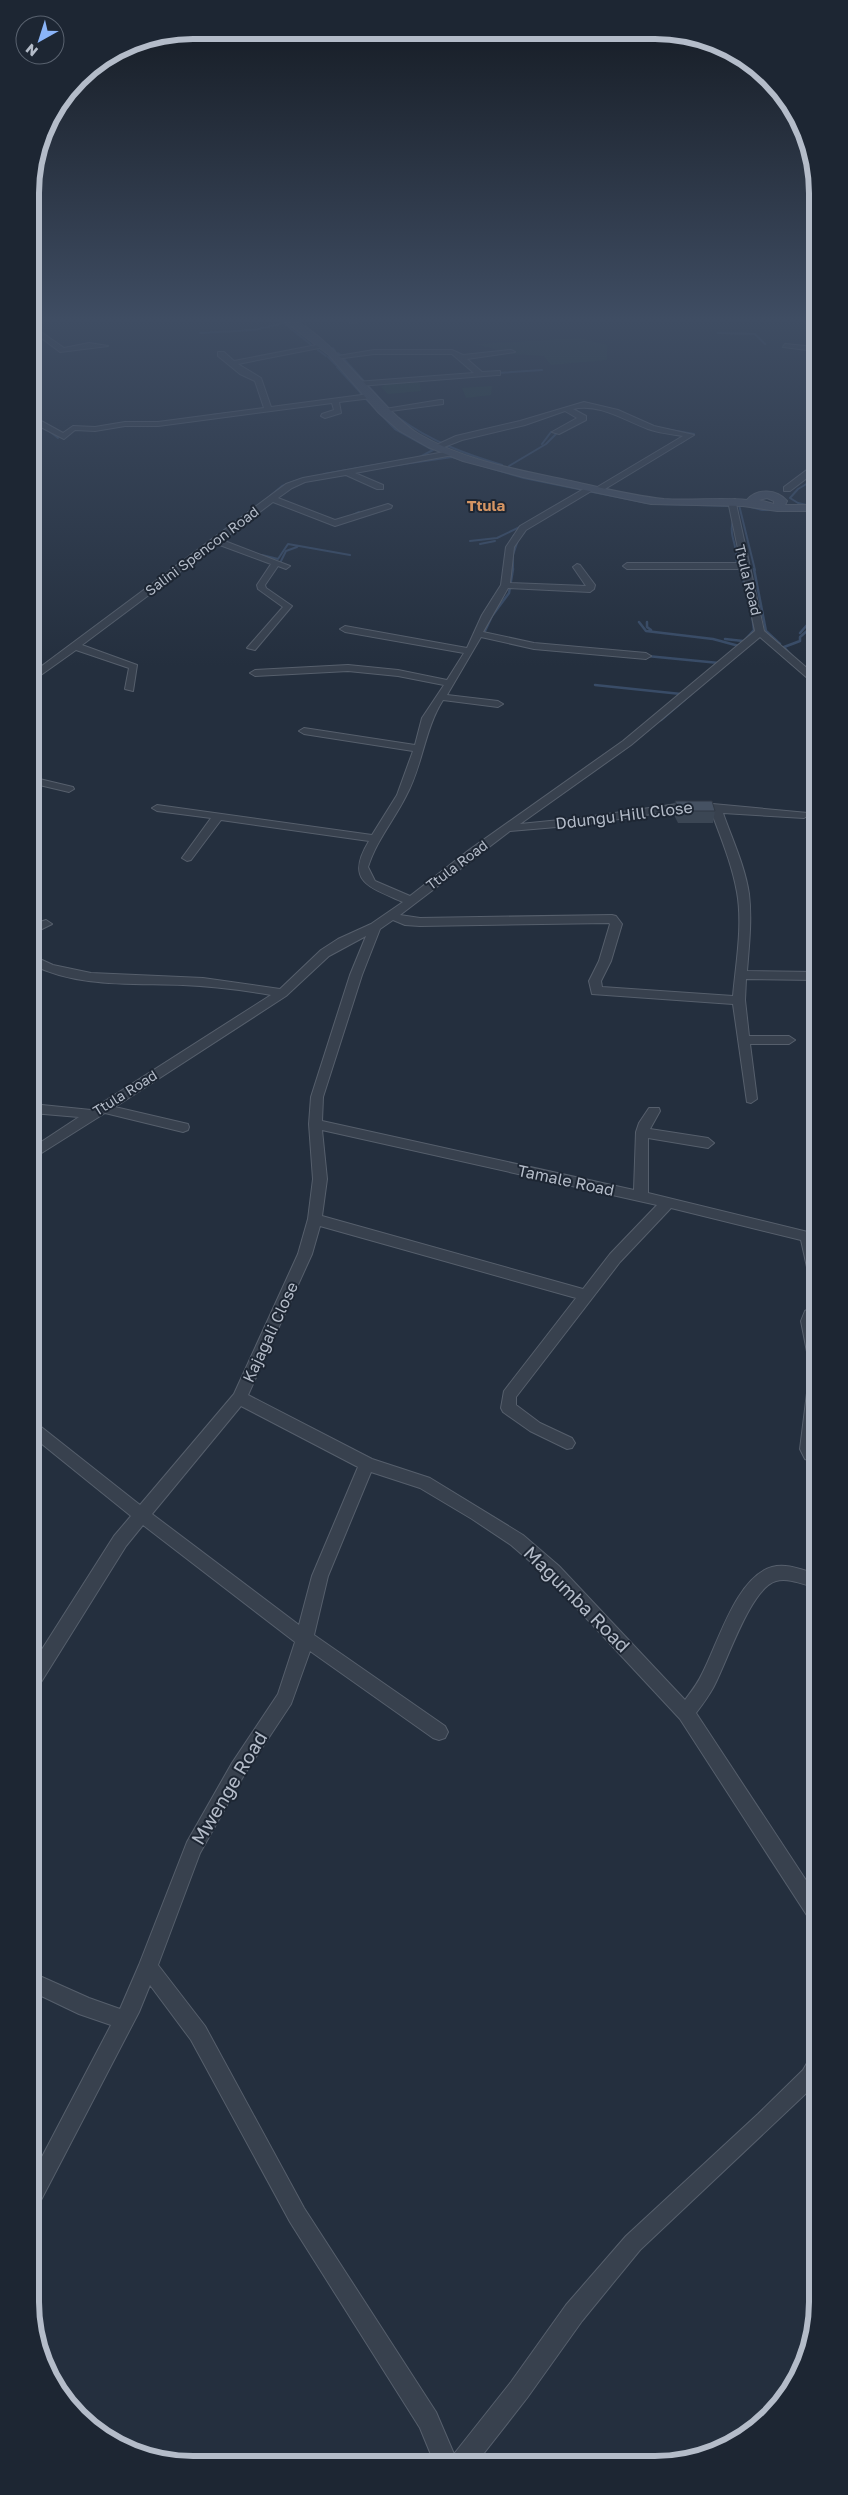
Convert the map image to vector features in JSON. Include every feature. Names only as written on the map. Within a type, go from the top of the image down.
[{"type":"street","points":[[412,433],[450,453],[501,469],[667,502],[754,501],[763,508],[779,498],[809,473]]},
{"type":"street","points":[[436,447],[459,438],[478,433]]},
{"type":"street","points":[[410,901],[378,888],[366,876],[363,867],[367,853],[402,795],[419,748],[427,718],[470,651],[505,585],[510,547],[516,536],[523,528],[690,435],[681,433]]},
{"type":"street","name":"Salini Spencon Road","points":[[39,673],[271,498],[296,483],[450,453]]},
{"type":"street","points":[[347,472],[380,487]]},
{"type":"street","points":[[271,498],[335,523],[388,506]]},
{"type":"street","points":[[779,498],[809,508]]},
{"type":"street","name":"Ttula Road","points":[[39,1149],[282,993],[325,953],[392,916],[506,828],[627,743],[760,632],[746,566],[735,526],[733,501]]},
{"type":"street","points":[[216,541],[286,566]]},
{"type":"street","points":[[252,648],[288,606],[262,589],[261,585],[276,563]]},
{"type":"street","points":[[627,566],[746,566]]},
{"type":"street","points":[[505,585],[590,589],[591,585],[577,567]]},
{"type":"street","points":[[345,630],[470,651]]},
{"type":"street","points":[[760,632],[809,674]]},
{"type":"street","points":[[478,634],[534,646],[646,656]]},
{"type":"street","points":[[75,646],[134,667],[130,689]]},
{"type":"street","points":[[256,673],[348,668],[398,673],[450,683]]},
{"type":"street","points":[[439,698],[498,704]]},
{"type":"street","points":[[304,731],[419,748]]},
{"type":"street","points":[[39,782],[69,789]]},
{"type":"street","name":"Ddungu Hill Close","points":[[506,828],[592,820],[683,806],[709,806],[716,809],[735,861],[743,894],[744,934],[739,1000],[751,1099]]},
{"type":"street","points":[[157,808],[314,829],[375,840]]},
{"type":"street","points":[[716,809],[804,815]]},
{"type":"street","points":[[187,858],[218,817]]},
{"type":"street","points":[[392,916],[405,921],[420,922],[612,919],[616,924],[605,961],[595,981],[596,991],[739,1000]]},
{"type":"street","points":[[39,927],[46,924]]},
{"type":"street","name":"Kajagali Close","points":[[39,1670],[120,1541],[239,1398],[283,1305],[305,1254],[315,1219],[320,1179],[315,1124],[317,1097],[356,975],[375,927]]},
{"type":"street","points":[[39,964],[71,975],[202,982],[282,993]]},
{"type":"street","points":[[740,975],[809,976]]},
{"type":"street","points":[[743,1040],[789,1040]]},
{"type":"street","points":[[39,1108],[96,1111],[183,1127]]},
{"type":"street","points":[[641,1196],[642,1132],[645,1123],[654,1112]]},
{"type":"street","name":"Tamale Road","points":[[315,1124],[668,1202],[809,1237]]},
{"type":"street","points":[[642,1132],[708,1142]]},
{"type":"street","points":[[567,1443],[516,1415],[508,1408],[508,1396],[615,1258],[668,1202]]},
{"type":"street","points":[[315,1219],[530,1281],[586,1295]]},
{"type":"street","name":"Magumba Road","points":[[239,1398],[367,1464],[425,1483],[517,1540],[553,1571],[686,1713],[768,1842],[809,1901]]},
{"type":"street","points":[[39,1433],[268,1613],[439,1732]]},
{"type":"street","name":"Mwenge Road","points":[[39,2183],[124,2020],[148,1967],[193,1848],[238,1769],[284,1698],[305,1638],[320,1576],[367,1464]]},
{"type":"street","points":[[686,1713],[707,1682],[732,1624],[755,1587],[773,1573],[788,1572],[809,1579]]},
{"type":"street","points":[[148,1967],[198,2033],[297,2215],[428,2420],[443,2456]]},
{"type":"street","points":[[39,1985],[86,2007],[124,2020]]},
{"type":"street","points":[[467,2456],[519,2390],[574,2313],[633,2243],[809,2078]]},
{"type":"building","points":[[675,801],[712,801],[715,811],[680,811]]},
{"type":"waterway","points":[[52,433],[58,438]]},
{"type":"waterway","points":[[403,433],[433,450],[418,458]]},
{"type":"waterway","points":[[422,433],[448,446],[502,465]]},
{"type":"waterway","points":[[542,444],[550,433]]},
{"type":"waterway","points":[[681,443],[694,434],[691,433]]},
{"type":"waterway","points":[[509,466],[546,444],[556,434]]},
{"type":"waterway","points":[[397,465],[452,457],[524,478],[647,503]]},
{"type":"waterway","points":[[324,474],[381,464]]},
{"type":"waterway","points":[[270,496],[282,486],[301,479]]},
{"type":"waterway","points":[[809,483],[798,489],[790,498],[798,503],[809,506]]},
{"type":"waterway","points":[[548,516],[589,492]]},
{"type":"waterway","points":[[659,504],[732,506]]},
{"type":"waterway","points":[[739,505],[755,570]]},
{"type":"waterway","points":[[751,507],[762,510],[778,510]]},
{"type":"waterway","points":[[215,537],[254,508]]},
{"type":"waterway","points":[[803,510],[809,512]]},
{"type":"waterway","points":[[351,516],[359,512]]},
{"type":"waterway","points":[[733,520],[732,532],[737,553],[736,565]]},
{"type":"waterway","points":[[470,541],[497,538],[522,526]]},
{"type":"waterway","points":[[508,546],[514,535]]},
{"type":"waterway","points":[[513,569],[513,555],[518,540]]},
{"type":"waterway","points":[[480,544],[495,541]]},
{"type":"waterway","points":[[262,555],[278,559],[288,544],[350,555]]},
{"type":"waterway","points":[[280,563],[286,551],[297,547]]},
{"type":"waterway","points":[[735,567],[738,567],[739,570]]},
{"type":"waterway","points":[[487,634],[484,633],[492,616],[509,593],[513,569]]},
{"type":"waterway","points":[[739,569],[747,590]]},
{"type":"waterway","points":[[754,569],[766,631],[780,644]]},
{"type":"waterway","points":[[483,615],[494,597]]},
{"type":"waterway","points":[[743,642],[754,630],[751,606]]},
{"type":"waterway","points":[[639,622],[646,631],[713,639],[739,646]]},
{"type":"waterway","points":[[647,622],[647,627],[651,630]]},
{"type":"waterway","points":[[800,633],[809,625]]},
{"type":"waterway","points":[[790,654],[784,647],[800,641],[800,637],[809,630]]},
{"type":"waterway","points":[[725,639],[743,641]]},
{"type":"waterway","points":[[647,656],[719,663]]},
{"type":"waterway","points":[[595,685],[681,694]]},
{"type":"waterway","points":[[661,720],[690,695]]},
{"type":"district","name":"Ttula","points":[[486,506]]}]
